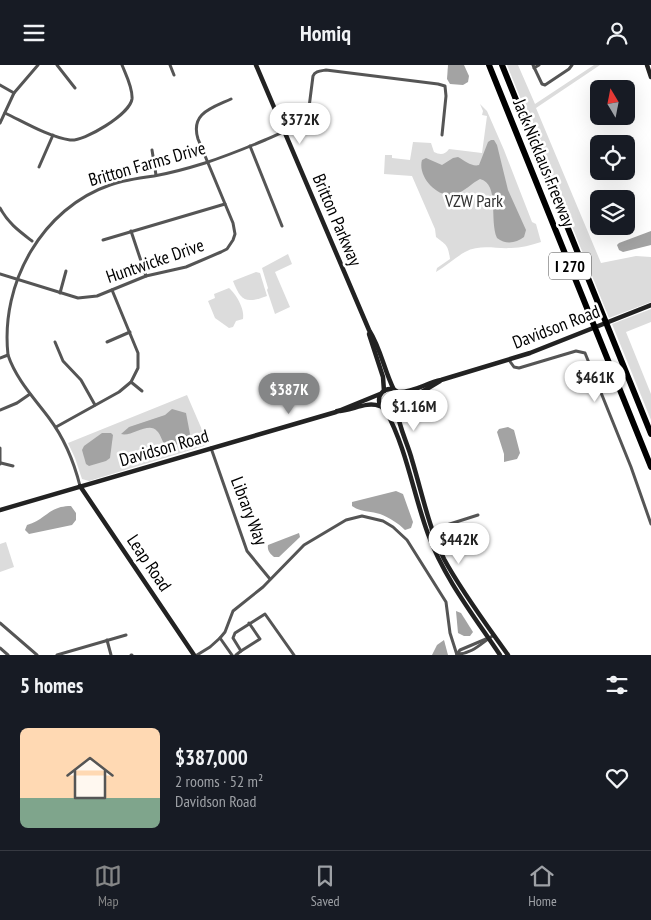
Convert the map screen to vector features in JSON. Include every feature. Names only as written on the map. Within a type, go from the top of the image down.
[{"type":"highway","name":"Jack Nicklaus Freeway","points":[[489,65],[651,467]]},
{"type":"highway","name":"Jack Nicklaus Freeway","points":[[502,65],[651,434]]},
{"type":"main road","name":"Britton Parkway","points":[[256,65],[368,330],[383,377],[382,393]]},
{"type":"main road","points":[[647,65],[651,77]]},
{"type":"main road","name":"Davidson Road","points":[[396,391],[410,392],[431,382],[441,381],[509,360],[651,305]]},
{"type":"main road","name":"Britton Parkway","points":[[368,330],[376,342],[388,378],[396,391]]},
{"type":"main road","name":"Davidson Road","points":[[398,407],[441,381]]},
{"type":"main road","points":[[430,530],[406,440],[399,421],[398,407],[400,397],[396,391],[382,393],[379,400],[381,407],[386,411],[401,441],[430,530],[444,559],[500,655]]},
{"type":"main road","name":"Davidson Road","points":[[0,510],[336,411],[382,393]]},
{"type":"main road","name":"Davidson Road","points":[[336,411],[345,411],[370,404],[381,407]]},
{"type":"main road","points":[[386,411],[398,407]]},
{"type":"main road","name":"Leap Road","points":[[80,486],[195,655]]},
{"type":"main road","points":[[491,637],[508,655]]},
{"type":"street","points":[[0,123],[14,93],[38,65]]},
{"type":"street","points":[[57,65],[75,89]]},
{"type":"street","points":[[5,113],[53,135],[71,140],[83,139],[124,113],[129,106],[132,98],[131,89],[122,65]]},
{"type":"street","points":[[170,65],[174,75]]},
{"type":"street","points":[[539,65],[533,66],[542,84],[545,85],[572,65]]},
{"type":"street","name":"Britton Farms Drive","points":[[28,245],[58,213],[77,200],[110,185],[207,162],[307,123],[313,76],[315,73],[326,70],[438,84],[444,87],[446,96],[442,135]]},
{"type":"street","points":[[0,85],[14,93]]},
{"type":"street","name":"Huntwicke Drive","points":[[0,274],[78,298],[87,298],[146,276],[186,267],[227,249],[235,234],[233,223],[196,133],[196,123],[202,114],[231,99]]},
{"type":"street","points":[[39,167],[53,135]]},
{"type":"street","points":[[250,146],[282,226]]},
{"type":"street","points":[[152,150],[156,175]]},
{"type":"street","points":[[103,240],[225,204]]},
{"type":"street","points":[[0,208],[10,223],[32,241]]},
{"type":"street","points":[[131,231],[146,276]]},
{"type":"street","points":[[60,293],[66,271]]},
{"type":"street","points":[[9,282],[13,272]]},
{"type":"street","points":[[56,427],[119,392],[131,382],[138,367],[138,353],[112,290]]},
{"type":"street","points":[[2,325],[8,355],[17,375],[56,427],[72,459],[80,486]]},
{"type":"street","points":[[107,342],[130,333]]},
{"type":"street","points":[[55,342],[63,361],[80,380],[95,405]]},
{"type":"street","points":[[509,360],[514,367],[520,368],[576,351],[585,353],[631,467],[651,524]]},
{"type":"street","points":[[0,358],[8,355]]},
{"type":"street","points":[[131,382],[142,391]]},
{"type":"street","points":[[0,411],[17,403],[30,393]]},
{"type":"street","points":[[0,448],[0,463],[13,466]]},
{"type":"street","name":"Library Way","points":[[211,448],[247,551],[270,579]]},
{"type":"street","points":[[430,530],[478,515]]},
{"type":"street","points":[[195,655],[210,647],[220,638],[225,632],[233,611],[252,596],[304,545],[333,527],[354,517],[362,516],[383,521],[393,527],[407,540],[446,602],[450,633],[457,655]]},
{"type":"street","points":[[241,651],[233,635],[263,614],[267,615],[294,655]]},
{"type":"street","points":[[0,623],[37,655]]},
{"type":"street","points":[[236,655],[260,639],[249,623]]},
{"type":"street","points":[[57,655],[126,635]]},
{"type":"street","points":[[457,655],[460,650],[491,637]]},
{"type":"street","points":[[220,638],[232,655]]},
{"type":"street","points":[[106,641],[111,655]]},
{"type":"street","points":[[0,648],[8,655]]},
{"type":"green space","points":[[507,65],[518,65],[535,104],[594,65],[600,65],[536,108],[601,263],[636,256],[651,257],[651,302],[609,318]]},
{"type":"green space","name":"VZW Park","points":[[480,104],[487,111],[532,222],[536,224],[541,242],[518,247],[476,248],[462,254],[436,272],[437,268],[450,259],[448,250],[436,237],[435,229],[412,176],[384,174],[385,155],[392,155],[392,158],[410,160],[413,142],[431,143],[434,152],[438,154],[442,154],[449,149],[482,153],[487,116],[482,115],[483,111]]},
{"type":"green space","points":[[288,254],[292,264],[275,272],[290,307],[275,314],[262,268]]},
{"type":"green space","points":[[256,272],[260,273],[267,296],[254,300],[241,297],[233,281]]},
{"type":"green space","points":[[229,288],[239,302],[243,311],[243,319],[236,321],[233,327],[229,328],[215,318],[208,301],[215,298],[214,294]]},
{"type":"green space","points":[[651,309],[651,322],[626,332],[651,394],[651,420],[612,324]]},
{"type":"green space","points":[[390,392],[398,400],[390,408],[382,400]]},
{"type":"green space","points":[[187,395],[206,439],[204,446],[89,481],[82,479],[68,443]]},
{"type":"green space","points":[[6,542],[14,567],[0,572],[0,544]]},
{"type":"shaded area","points":[[448,65],[464,65],[469,76],[468,82],[463,85],[450,84],[447,79]]},
{"type":"shaded area","points":[[494,140],[497,145],[508,190],[526,230],[524,237],[514,242],[504,242],[497,238],[492,195],[486,182],[480,179],[459,193],[443,194],[426,180],[421,167],[422,160],[426,158],[442,165],[458,157],[471,164],[479,165],[488,142]]},
{"type":"shaded area","points":[[651,231],[651,245],[623,252],[619,250],[617,245],[619,243]]},
{"type":"shaded area","points":[[172,409],[186,413],[190,434],[179,444],[165,446],[154,428],[145,428],[121,434],[129,427],[165,415]]},
{"type":"shaded area","points":[[508,427],[514,430],[520,453],[517,459],[504,462],[504,454],[497,432],[499,429]]},
{"type":"shaded area","points":[[102,433],[111,433],[113,435],[110,458],[89,466],[86,464],[82,450],[84,446]]},
{"type":"shaded area","points":[[396,491],[403,494],[413,522],[411,528],[405,530],[384,516],[352,506],[352,502]]},
{"type":"shaded area","points":[[71,506],[76,513],[76,520],[72,525],[29,534],[25,530],[27,525],[39,520],[57,508]]},
{"type":"shaded area","points":[[299,533],[300,537],[279,557],[274,557],[270,553],[268,545]]},
{"type":"shaded area","points":[[456,611],[461,613],[473,632],[470,636],[458,633]]},
{"type":"shaded area","points":[[444,640],[448,655],[432,655],[437,645]]}]
